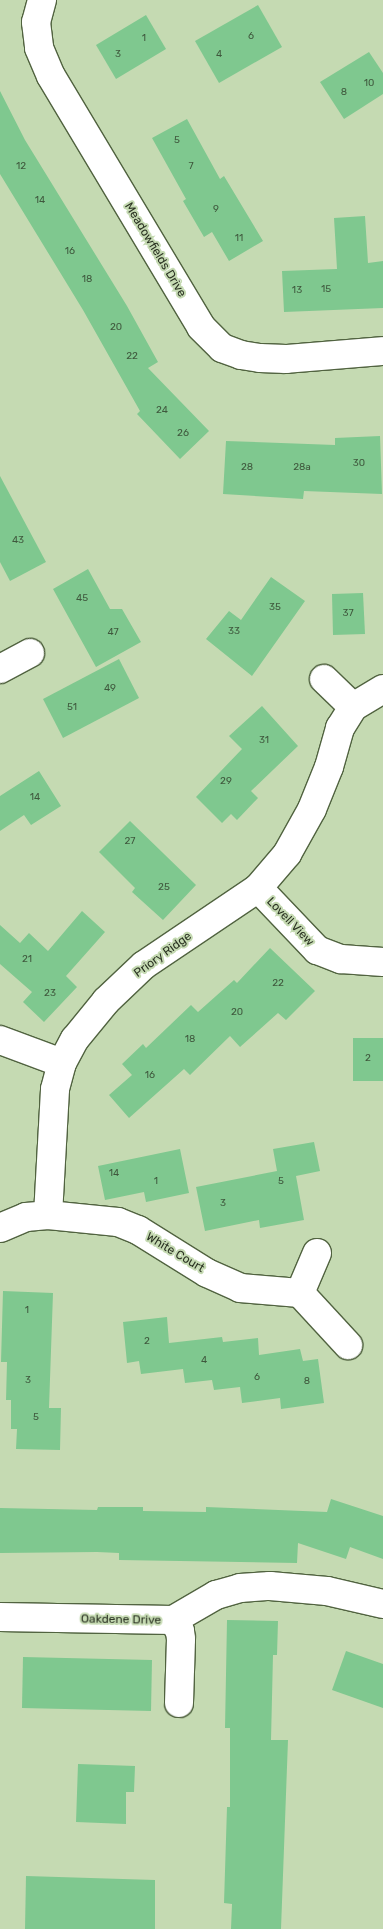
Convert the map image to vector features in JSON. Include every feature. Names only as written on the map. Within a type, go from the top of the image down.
[{"type":"street","name":"Meadowfields Drive","points":[[42,0],[36,22],[39,48],[51,76],[201,327],[222,348],[240,355],[260,358],[286,359],[383,352]]},
{"type":"street","points":[[0,669],[30,653]]},
{"type":"street","points":[[324,679],[353,707]]},
{"type":"street","name":"Priory Ridge","points":[[48,1215],[55,1089],[62,1063],[75,1039],[106,1001],[144,965],[258,888],[287,854],[312,809],[329,767],[340,728],[353,707],[383,690]]},
{"type":"street","name":"Lovell View","points":[[258,888],[317,950],[341,959],[383,962]]},
{"type":"street","points":[[0,1040],[62,1063]]},
{"type":"street","points":[[0,1228],[26,1218],[48,1215]]},
{"type":"street","name":"White Court","points":[[48,1215],[118,1222],[138,1230],[207,1273],[240,1288],[300,1293]]},
{"type":"street","points":[[317,1253],[300,1293],[348,1345]]},
{"type":"street","name":"Oakdene Drive","points":[[0,1617],[172,1620],[216,1595],[240,1588],[270,1586],[327,1591],[383,1604]]},
{"type":"street","points":[[172,1620],[180,1630],[181,1639],[179,1703]]},
{"type":"building","points":[[258,5],[282,47],[219,83],[195,41]]},
{"type":"building","points":[[146,15],[166,49],[116,79],[96,45]]},
{"type":"building","points":[[369,52],[383,73],[383,94],[344,119],[320,82]]},
{"type":"building","points":[[0,91],[25,140],[127,306],[158,362],[148,368],[209,431],[180,459],[137,414],[140,411],[83,310],[0,174]]},
{"type":"building","points":[[187,119],[220,179],[224,176],[263,241],[229,261],[212,232],[204,237],[183,201],[186,199],[152,138]]},
{"type":"building","points":[[365,216],[368,263],[383,261],[383,308],[284,312],[282,271],[337,269],[334,218]]},
{"type":"building","points":[[380,436],[382,494],[304,491],[303,499],[223,494],[226,441],[335,445],[335,438]]},
{"type":"building","points":[[0,476],[46,562],[10,581],[0,562]]},
{"type":"building","points":[[88,569],[110,609],[122,609],[141,642],[96,667],[53,589]]},
{"type":"building","points":[[271,577],[305,601],[252,676],[206,639],[229,611],[241,620]]},
{"type":"building","points":[[363,593],[365,634],[333,635],[332,594]]},
{"type":"building","points":[[119,659],[139,698],[63,738],[43,699]]},
{"type":"building","points":[[262,706],[298,746],[251,791],[258,798],[237,820],[231,814],[222,823],[196,797],[242,749],[229,736]]},
{"type":"building","points":[[39,771],[61,806],[31,825],[24,815],[0,831],[0,796]]},
{"type":"building","points":[[130,821],[196,885],[163,920],[132,892],[135,888],[99,852]]},
{"type":"building","points":[[82,911],[105,932],[66,976],[77,987],[44,1022],[23,1002],[32,992],[0,964],[0,925],[20,943],[29,933],[48,951]]},
{"type":"building","points":[[270,948],[315,991],[286,1020],[278,1013],[240,1047],[230,1036],[190,1075],[184,1069],[129,1118],[109,1095],[132,1075],[122,1064],[143,1044],[146,1048],[191,1005],[198,1012],[234,980],[237,983]]},
{"type":"building","points":[[353,1038],[383,1038],[383,1081],[353,1081]]},
{"type":"building","points":[[314,1142],[320,1171],[296,1176],[304,1220],[260,1228],[259,1220],[205,1231],[196,1187],[277,1171],[273,1149]]},
{"type":"building","points":[[180,1149],[189,1193],[146,1202],[144,1192],[105,1200],[98,1166]]},
{"type":"building","points":[[3,1291],[53,1293],[49,1408],[61,1408],[60,1450],[16,1449],[17,1429],[11,1429],[11,1400],[6,1400],[7,1362],[1,1362]]},
{"type":"building","points":[[167,1317],[169,1343],[222,1337],[223,1342],[258,1338],[259,1355],[300,1349],[303,1361],[318,1359],[324,1403],[281,1409],[280,1398],[242,1403],[240,1387],[214,1390],[212,1380],[185,1383],[183,1369],[141,1374],[139,1361],[127,1363],[123,1322]]},
{"type":"building","points":[[331,1499],[383,1516],[383,1559],[350,1547],[346,1559],[298,1543],[297,1563],[119,1560],[119,1553],[97,1552],[0,1553],[0,1508],[97,1510],[98,1507],[143,1507],[143,1511],[206,1512],[206,1507],[327,1512]]},
{"type":"building","points":[[227,1620],[278,1621],[277,1655],[273,1655],[271,1740],[288,1740],[281,1929],[231,1929],[232,1904],[224,1903],[227,1807],[230,1807],[230,1728],[225,1728]]},
{"type":"building","points":[[346,1651],[383,1664],[383,1708],[332,1690]]},
{"type":"building","points":[[23,1657],[152,1660],[151,1711],[22,1708]]},
{"type":"building","points":[[78,1764],[135,1766],[134,1792],[126,1792],[126,1824],[76,1822]]},
{"type":"building","points":[[26,1876],[155,1880],[155,1929],[25,1929]]}]
